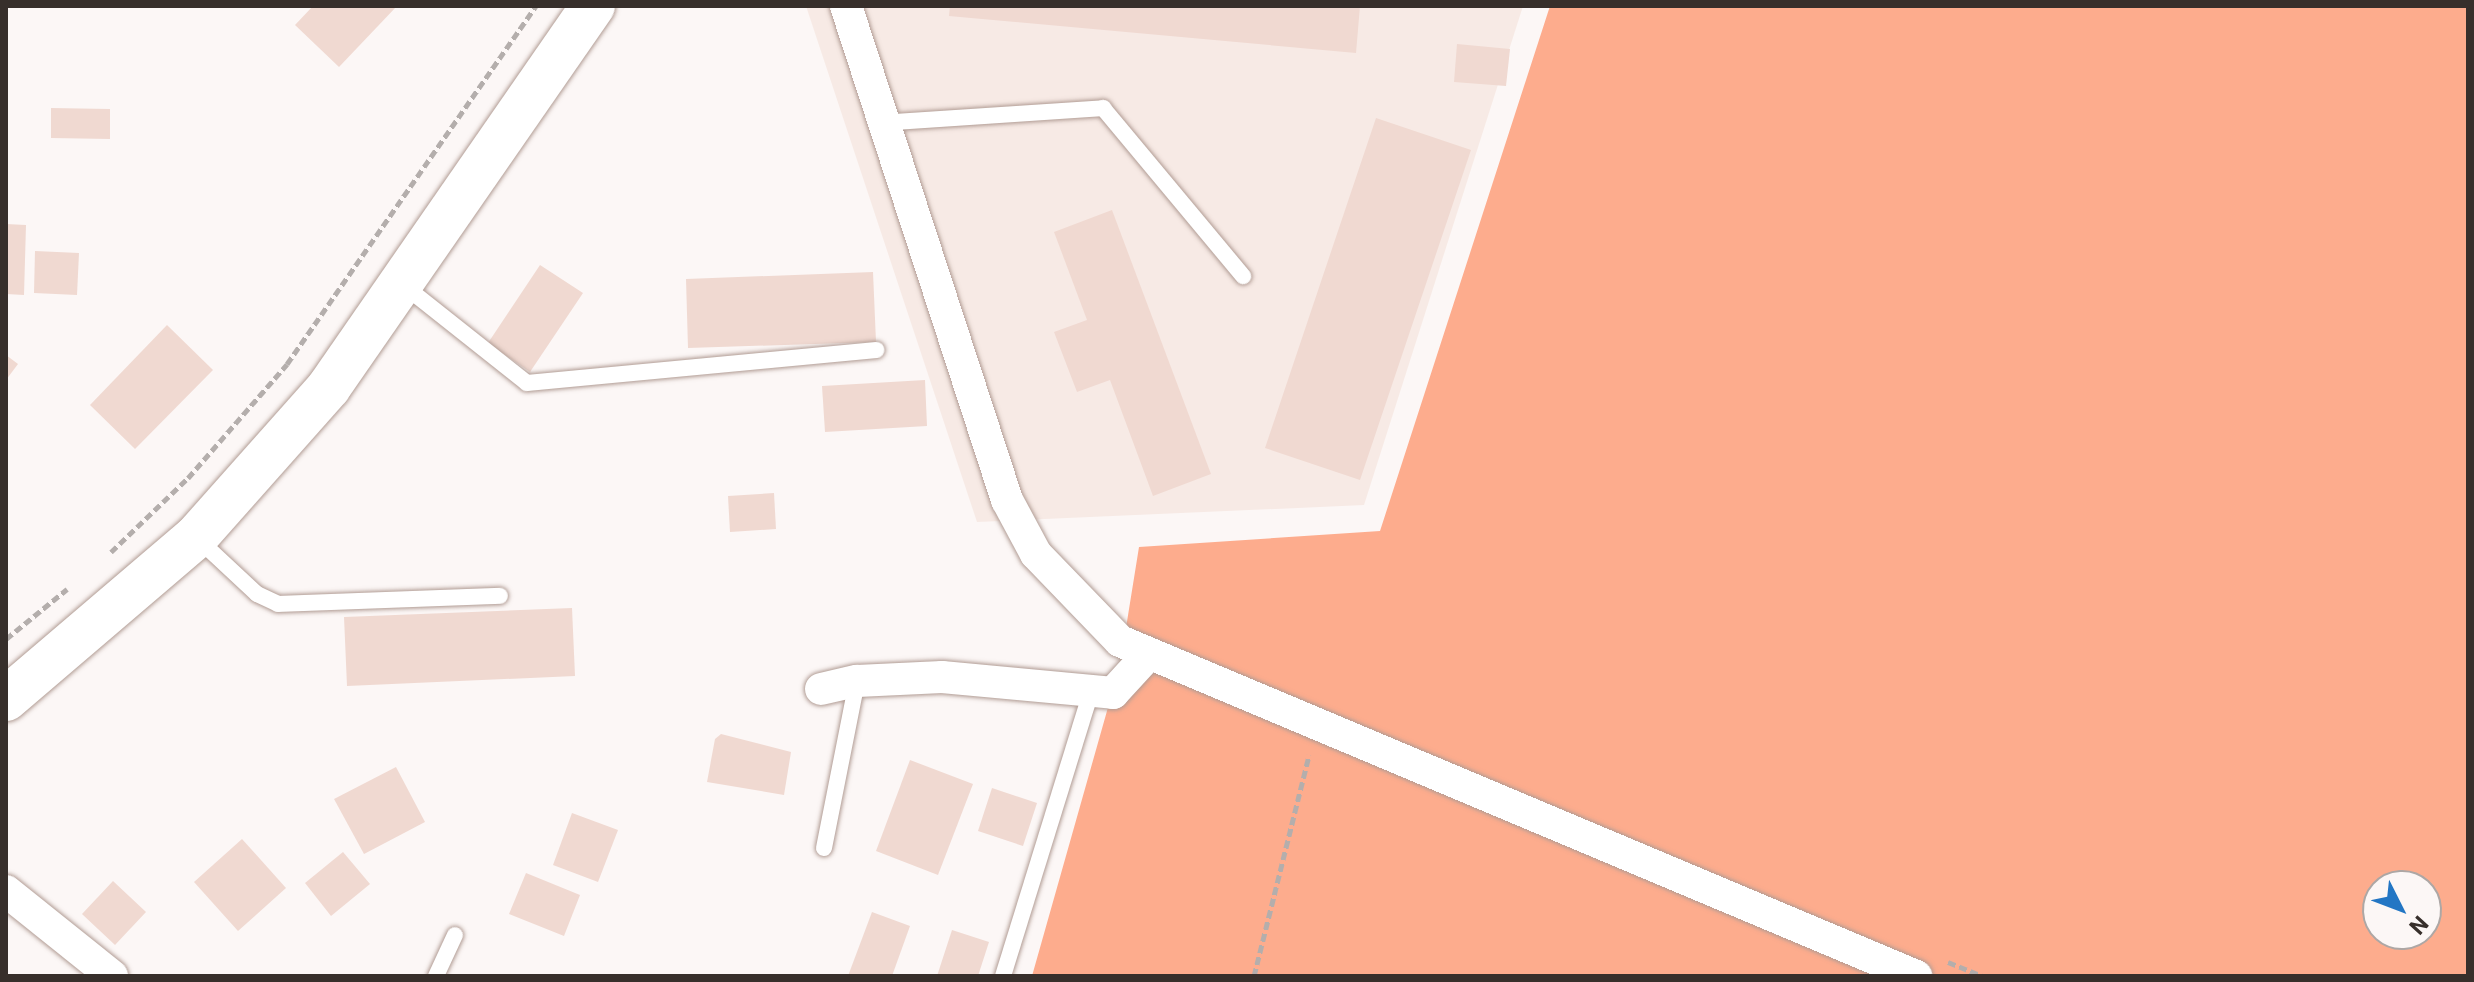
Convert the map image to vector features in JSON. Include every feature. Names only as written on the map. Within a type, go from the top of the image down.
[{"type":"street","points":[[6,699],[196,537],[329,387],[593,6]]},
{"type":"street","points":[[846,6],[880,123],[1007,500],[1036,554],[1072,596],[1146,657],[1928,967]]},
{"type":"street","points":[[821,689],[857,681],[942,677],[1113,693],[1146,657]]},
{"type":"street","points":[[6,891],[112,976]]},
{"type":"lane","points":[[880,123],[1103,108],[1243,276]]},
{"type":"lane","points":[[402,284],[527,383],[876,350]]},
{"type":"lane","points":[[196,537],[257,594],[278,604],[500,596]]},
{"type":"lane","points":[[824,848],[857,681]]},
{"type":"lane","points":[[1003,976],[1092,689]]},
{"type":"lane","points":[[436,976],[455,935]]},
{"type":"path","points":[[104,559],[188,478],[287,364],[536,6]]},
{"type":"path","points":[[6,639],[79,579]]},
{"type":"path","points":[[1254,976],[1316,726]]},
{"type":"path","points":[[1928,967],[1983,976]]},
{"type":"shaded area","points":[[806,6],[1523,6],[1364,505],[977,522]]},
{"type":"shaded area","points":[[1550,6],[2468,6],[2468,976],[1032,976],[1120,665],[1139,547],[1380,531]]},
{"type":"building","points":[[313,6],[397,6],[339,67],[295,25]]},
{"type":"building","points":[[950,6],[1360,6],[1356,53],[949,16]]},
{"type":"building","points":[[1457,44],[1510,49],[1506,86],[1454,82]]},
{"type":"building","points":[[51,108],[110,109],[110,139],[51,138]]},
{"type":"building","points":[[1376,118],[1471,150],[1360,480],[1265,448]]},
{"type":"building","points":[[1112,210],[1211,474],[1153,496],[1110,380],[1077,392],[1054,332],[1087,320],[1054,232]]},
{"type":"building","points":[[6,224],[26,225],[24,295],[6,294]]},
{"type":"building","points":[[35,251],[79,253],[77,295],[34,293]]},
{"type":"building","points":[[540,265],[583,293],[530,372],[488,343]]},
{"type":"building","points":[[873,272],[876,342],[688,348],[686,279]]},
{"type":"building","points":[[167,325],[213,370],[135,449],[90,405]]},
{"type":"building","points":[[6,355],[18,364],[6,380]]},
{"type":"building","points":[[925,380],[927,426],[825,432],[822,386]]},
{"type":"building","points":[[774,493],[776,529],[730,532],[728,496]]},
{"type":"building","points":[[572,608],[575,676],[347,686],[344,617]]},
{"type":"building","points":[[721,734],[791,752],[784,795],[707,782],[715,739]]},
{"type":"building","points":[[910,760],[973,784],[938,875],[876,851]]},
{"type":"building","points":[[396,767],[425,822],[364,854],[334,799]]},
{"type":"building","points":[[992,788],[1037,803],[1023,846],[978,831]]},
{"type":"building","points":[[572,813],[618,830],[598,882],[553,865]]},
{"type":"building","points":[[242,839],[286,888],[238,931],[194,882]]},
{"type":"building","points":[[343,852],[370,884],[331,916],[305,883]]},
{"type":"building","points":[[526,873],[580,895],[564,936],[509,914]]},
{"type":"building","points":[[113,881],[146,912],[115,945],[82,914]]},
{"type":"building","points":[[872,912],[910,926],[892,976],[848,976]]},
{"type":"building","points":[[952,930],[989,942],[978,976],[937,976]]}]
